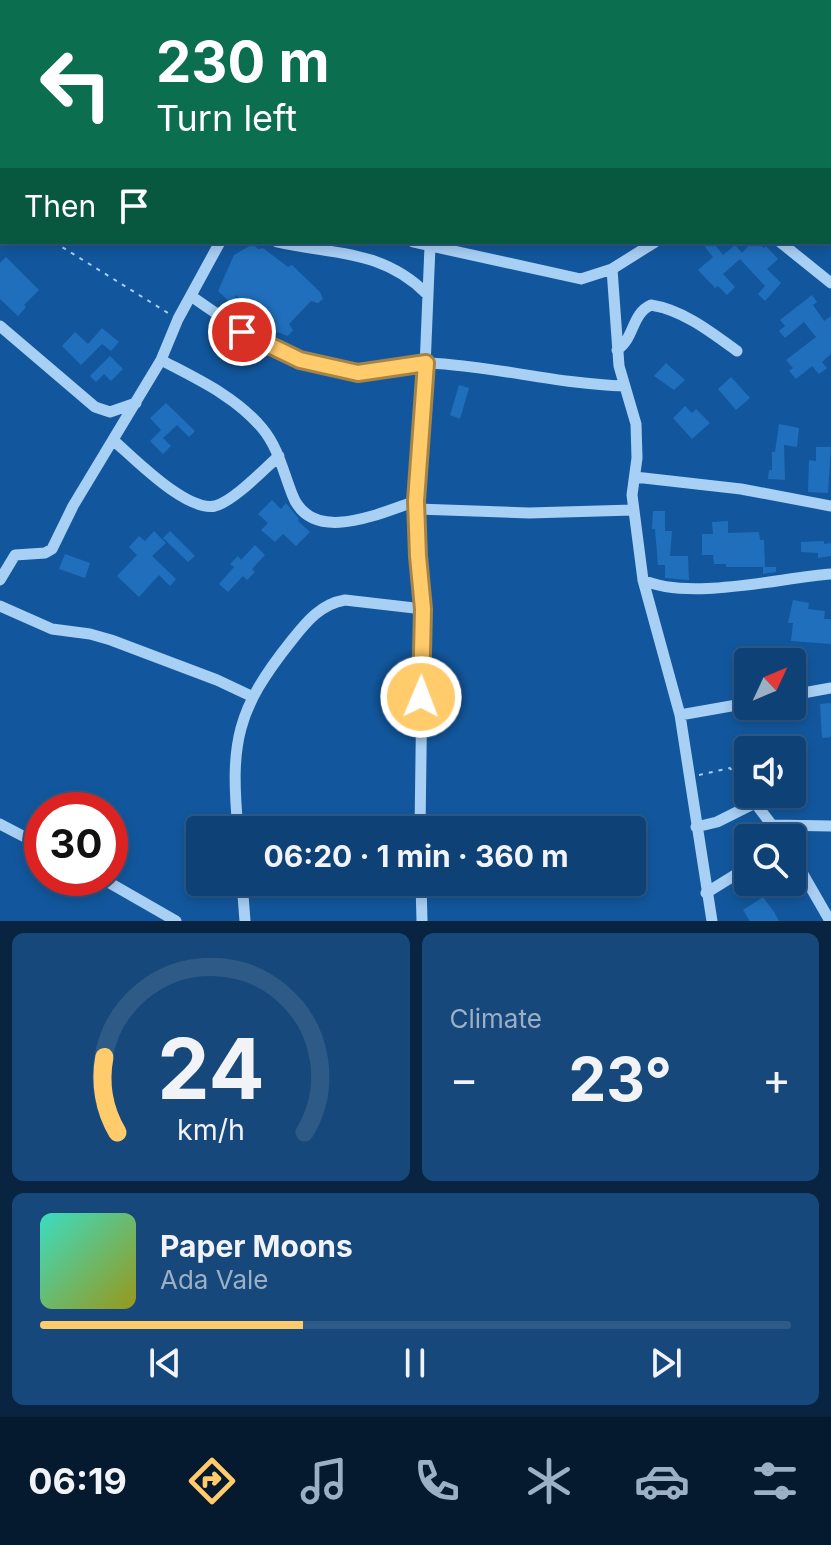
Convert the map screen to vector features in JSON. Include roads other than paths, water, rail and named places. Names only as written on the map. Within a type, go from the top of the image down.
[{"type":"street","points":[[0,580],[15,555],[45,553],[52,549],[161,360],[178,319],[219,244]]},
{"type":"street","points":[[293,244],[381,262],[416,282],[427,294]]},
{"type":"street","points":[[420,816],[423,609],[417,505],[426,363],[427,245],[572,278],[591,277],[612,269],[652,244]]},
{"type":"street","points":[[782,244],[831,283]]},
{"type":"street","points":[[612,269],[617,350],[636,424],[633,510],[643,580],[680,715],[712,921]]},
{"type":"street","points":[[191,296],[242,332],[300,360],[358,373],[426,363],[575,383],[624,386]]},
{"type":"street","points":[[617,350],[630,338],[641,311],[651,305],[697,323],[737,351]]},
{"type":"street","points":[[0,326],[95,407],[110,412],[136,403]]},
{"type":"street","points":[[161,360],[223,394],[263,429],[279,456],[295,503],[316,522],[357,518],[417,505],[529,513],[633,510]]},
{"type":"street","points":[[113,440],[176,493],[206,506],[218,505],[228,499],[279,456]]},
{"type":"street","points":[[635,477],[741,489],[831,506]]},
{"type":"street","points":[[643,580],[656,586],[681,589],[831,574]]},
{"type":"street","points":[[238,816],[236,751],[243,715],[251,696],[296,634],[323,607],[333,602],[345,600],[423,609]]},
{"type":"street","points":[[0,606],[52,629],[111,640],[251,696]]},
{"type":"street","points":[[806,692],[831,688]]},
{"type":"street","points":[[680,715],[734,705]]},
{"type":"street","points":[[696,827],[717,822],[755,803],[772,824]]},
{"type":"street","points":[[0,824],[24,837]]},
{"type":"street","points":[[806,826],[831,826]]},
{"type":"street","points":[[706,893],[734,876]]},
{"type":"street","points":[[806,879],[830,921]]},
{"type":"street","points":[[128,893],[176,921]]},
{"type":"street","points":[[243,896],[245,921]]},
{"type":"street","points":[[421,896],[422,921]]}]
